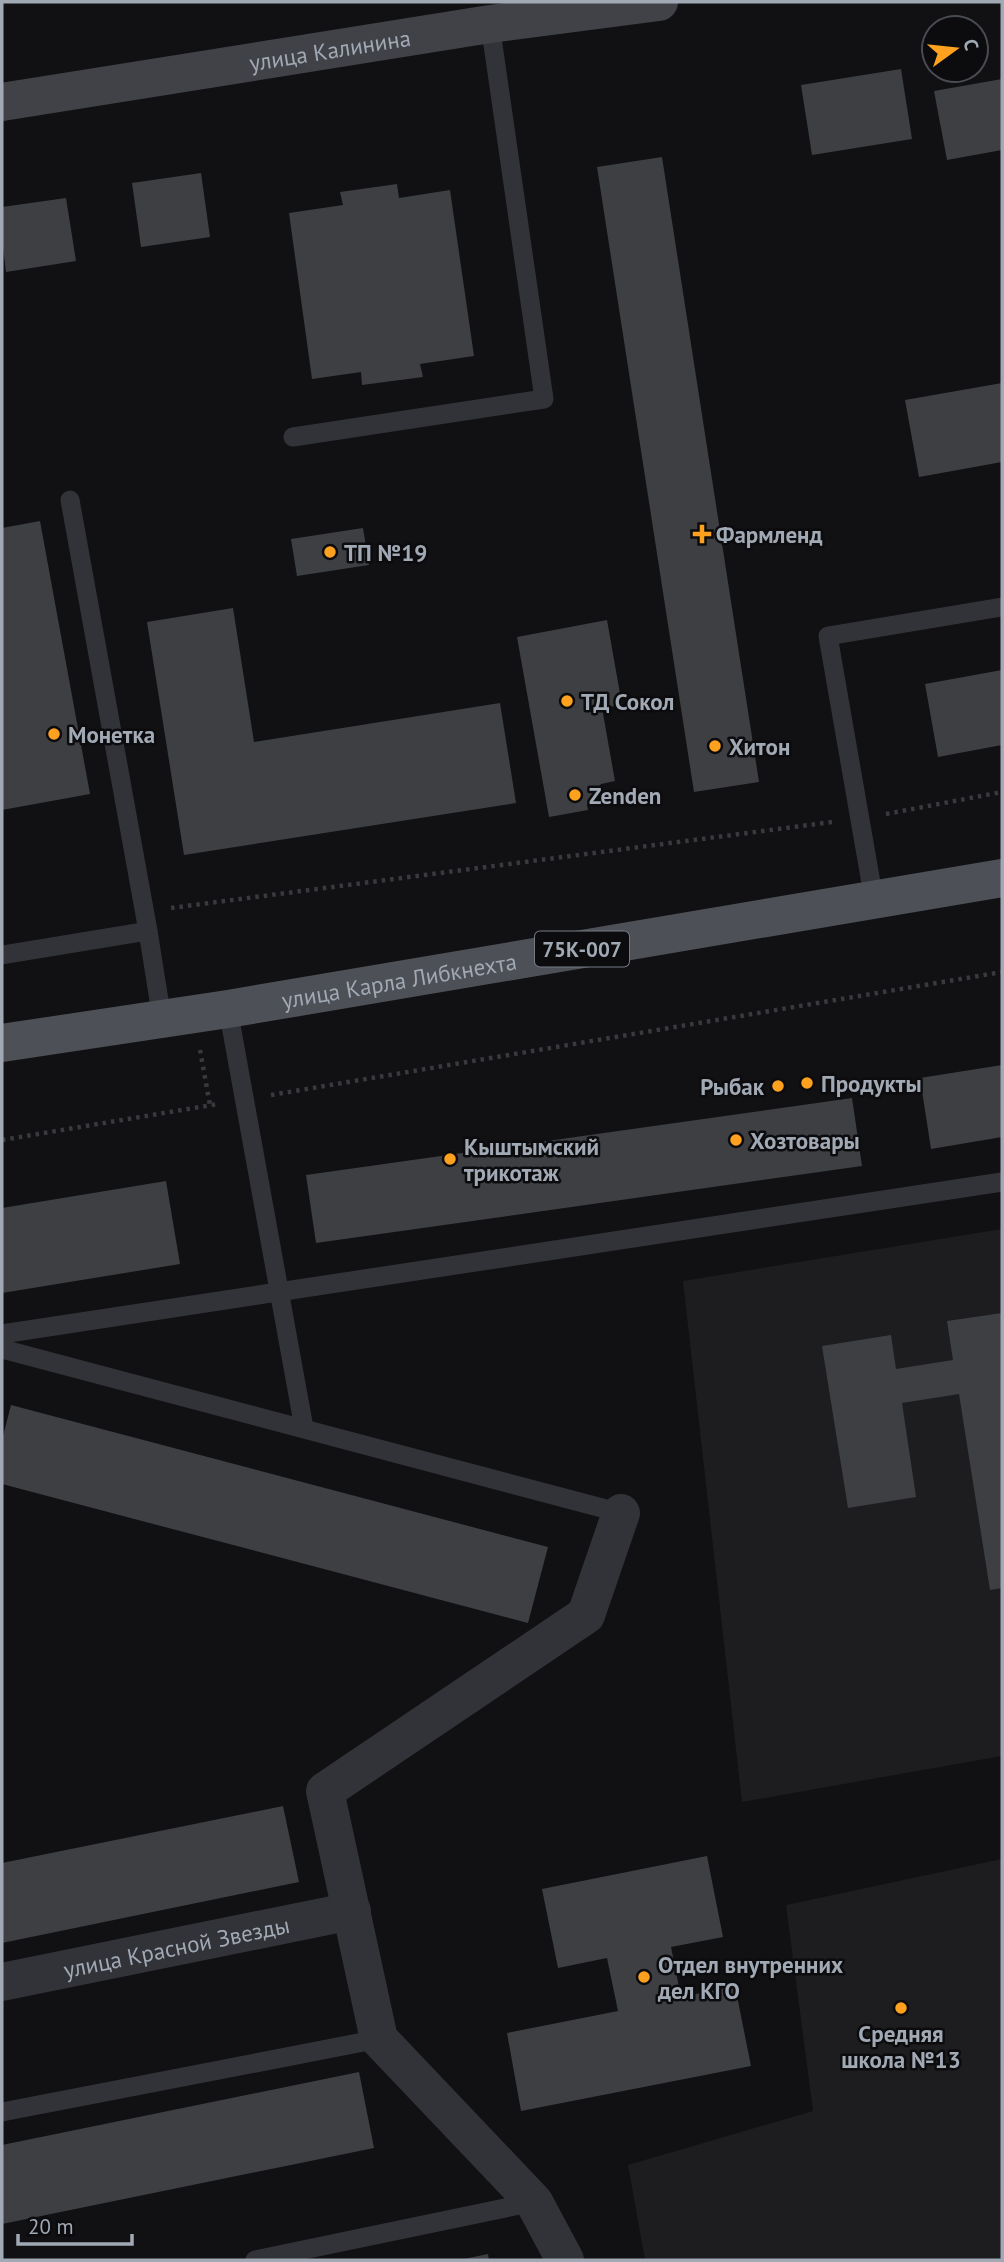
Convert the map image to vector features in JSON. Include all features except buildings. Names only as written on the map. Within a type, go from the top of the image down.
[{"type":"main road","name":"улица Карла Либкнехта","points":[[2,1043],[228,1009],[1002,878]]},
{"type":"street","name":"улица Калинина","points":[[2,102],[491,24],[659,2]]},
{"type":"street","points":[[565,2260],[534,2202],[379,2039],[325,1791],[586,1615],[621,1513]]},
{"type":"street","name":"улица Красной Звезды","points":[[2,1982],[352,1911]]},
{"type":"lane","points":[[293,437],[544,399],[491,24]]},
{"type":"lane","points":[[69,500],[162,1019]]},
{"type":"lane","points":[[874,900],[828,636],[1002,607]]},
{"type":"lane","points":[[2,955],[146,921]]},
{"type":"lane","points":[[228,1009],[304,1428]]},
{"type":"lane","points":[[2,1334],[1002,1182]]},
{"type":"lane","points":[[2,1349],[621,1513]]},
{"type":"lane","points":[[2,2112],[379,2039]]},
{"type":"lane","points":[[255,2260],[534,2202]]},
{"type":"path","points":[[146,921],[860,819],[1002,792]]},
{"type":"path","points":[[2,1140],[1002,972]]},
{"type":"shaded area","points":[[1002,1229],[1002,1756],[742,1802],[683,1281]]},
{"type":"shaded area","name":"Средняя школа №13","points":[[1002,1859],[1002,2260],[645,2260],[628,2165],[813,2111],[786,1905]]},
{"type":"place","name":"Фармленд","points":[[702,534]]},
{"type":"place","name":"ТП №19","points":[[330,552]]},
{"type":"place","name":"ТД Сокол","points":[[567,701]]},
{"type":"place","name":"Монетка","points":[[54,734]]},
{"type":"place","name":"Хитон","points":[[715,746]]},
{"type":"place","name":"Zenden","points":[[575,795]]},
{"type":"place","name":"Продукты","points":[[807,1083]]},
{"type":"place","name":"Рыбак","points":[[778,1086]]},
{"type":"place","name":"Хозтовары","points":[[736,1140]]},
{"type":"place","name":"Кыштымский трикотаж","points":[[450,1159]]},
{"type":"place","name":"Отдел внутренних дел КГО","points":[[644,1977]]},
{"type":"place","name":"Средняя школа №13","points":[[901,2008]]}]
